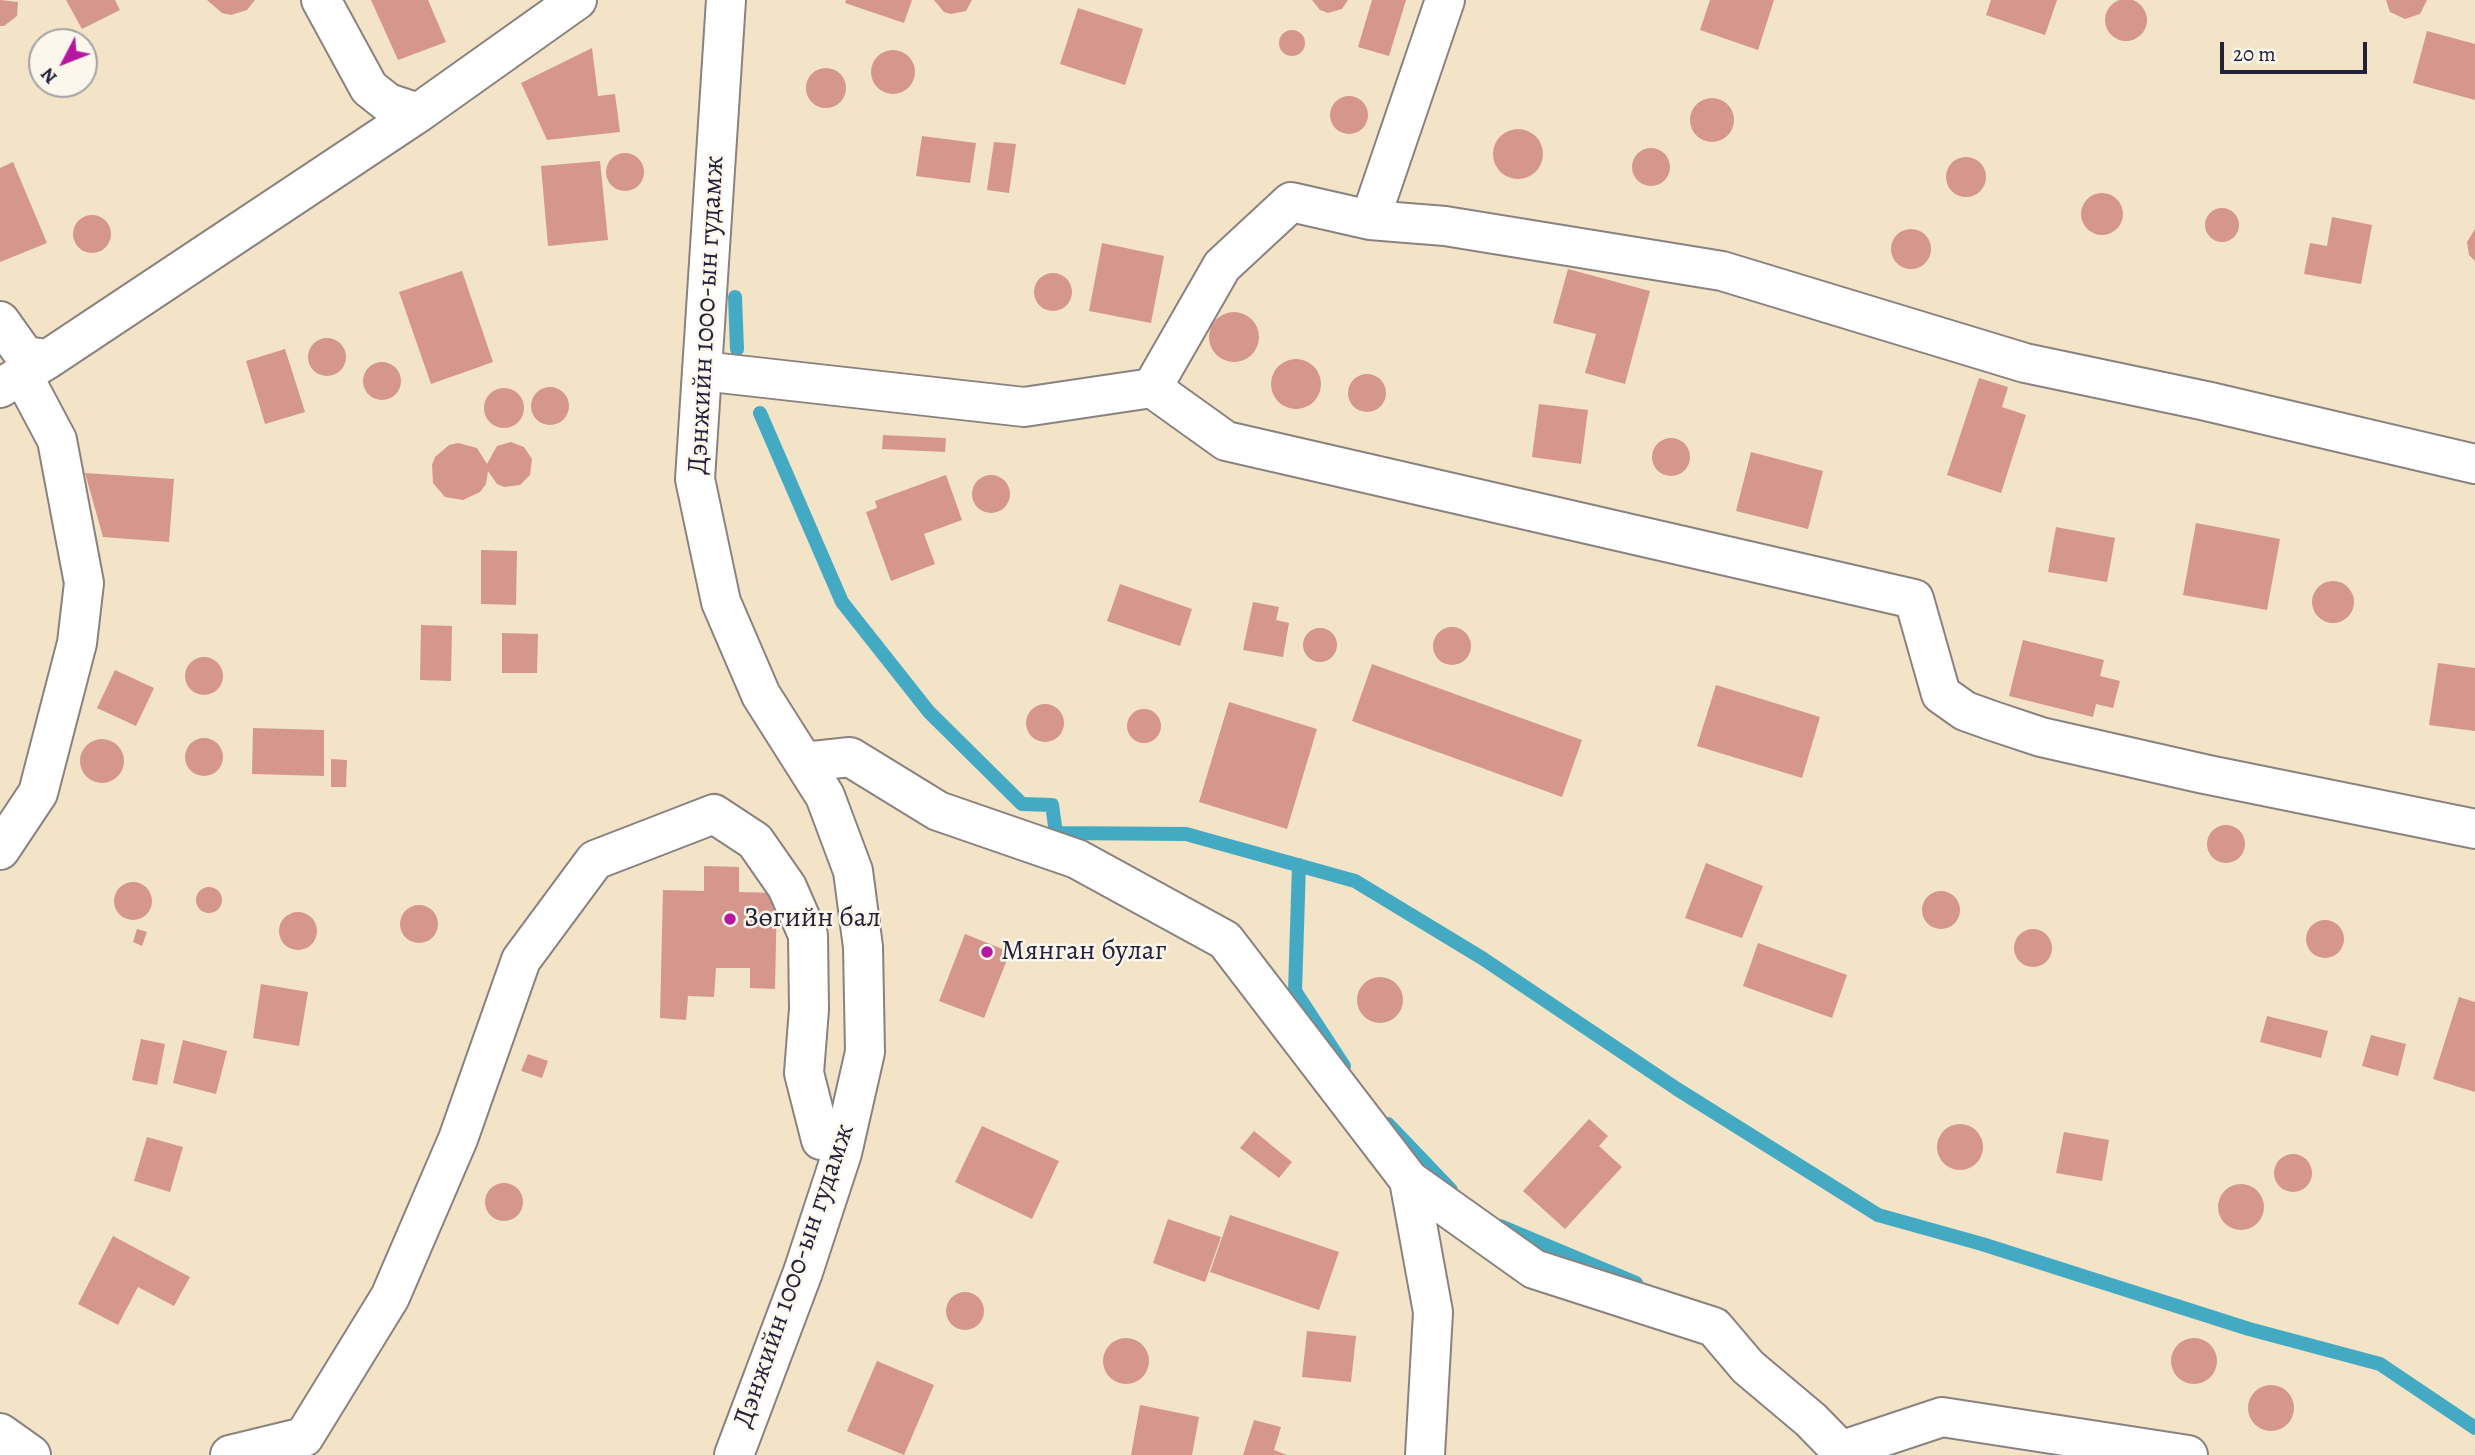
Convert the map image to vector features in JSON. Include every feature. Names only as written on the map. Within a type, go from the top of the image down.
[{"type":"street","points":[[321,0],[369,88],[388,103],[418,113]]},
{"type":"street","points":[[23,374],[418,113],[577,0]]},
{"type":"street","name":"Дэнжийн 1000-ын гудамж","points":[[726,0],[695,479],[722,602],[761,695],[825,796],[853,871],[863,947],[865,1052],[844,1144],[803,1272],[734,1455]]},
{"type":"street","points":[[1370,220],[1445,0]]},
{"type":"street","points":[[1152,388],[1222,266],[1291,202],[1370,220],[1445,226],[1722,271],[2025,363],[2206,401],[2475,464]]},
{"type":"street","points":[[0,321],[25,356],[23,374],[57,440],[84,583],[77,643],[38,793],[0,850]]},
{"type":"street","points":[[702,372],[1024,407],[1152,388],[1226,441],[1914,599],[1941,694],[1965,711],[2041,737],[2378,811],[2475,829]]},
{"type":"street","points":[[804,762],[849,757],[938,811],[1077,859],[1225,940],[1409,1180],[1534,1269],[1714,1327],[1748,1367],[1844,1453],[1942,1417],[2188,1455]]},
{"type":"street","points":[[230,1455],[304,1437],[390,1297],[458,1139],[521,960],[595,860],[714,814],[755,841],[787,887],[808,935],[809,1009],[804,1073],[821,1140],[844,1144]]},
{"type":"street","points":[[1409,1180],[1433,1312],[1424,1455]]},
{"type":"street","points":[[0,1433],[31,1455]]},
{"type":"building","points":[[2126,-1],[2141,5],[2147,20],[2141,35],[2126,41],[2111,35],[2105,20],[2111,5]]},
{"type":"building","points":[[0,0],[18,2],[17,16],[4,26],[0,26]]},
{"type":"building","points":[[66,0],[115,0],[120,10],[81,28]]},
{"type":"building","points":[[207,0],[255,0],[247,10],[231,15],[222,13]]},
{"type":"building","points":[[371,0],[428,0],[446,42],[398,60]]},
{"type":"building","points":[[846,0],[912,0],[904,23],[845,3]]},
{"type":"building","points":[[934,0],[972,0],[966,11],[951,14],[944,12]]},
{"type":"building","points":[[1312,0],[1348,0],[1342,9],[1328,13],[1320,10]]},
{"type":"building","points":[[1372,0],[1406,0],[1389,56],[1358,47]]},
{"type":"building","points":[[1710,0],[1774,0],[1758,50],[1700,30]]},
{"type":"building","points":[[1991,0],[2057,0],[2045,35],[1986,15]]},
{"type":"building","points":[[2386,0],[2427,0],[2420,14],[2405,19],[2390,12]]},
{"type":"building","points":[[1078,8],[1143,29],[1125,85],[1060,64]]},
{"type":"building","points":[[1292,30],[1301,34],[1305,43],[1301,52],[1292,56],[1283,52],[1279,43],[1283,34]]},
{"type":"building","points":[[2427,31],[2475,44],[2475,100],[2413,83]]},
{"type":"building","points":[[592,48],[598,96],[615,94],[620,132],[547,140],[521,83]]},
{"type":"building","points":[[893,50],[902,51],[909,56],[914,63],[914,81],[909,88],[902,93],[893,94],[884,93],[877,88],[872,81],[871,72],[872,63],[877,56],[884,51]]},
{"type":"building","points":[[826,68],[834,69],[840,74],[845,80],[845,96],[840,102],[834,107],[826,108],[818,107],[812,102],[807,96],[806,88],[807,80],[812,74],[818,69]]},
{"type":"building","points":[[1349,96],[1363,101],[1368,115],[1363,129],[1349,134],[1335,129],[1330,115],[1335,101]]},
{"type":"building","points":[[1712,98],[1727,105],[1734,120],[1727,135],[1712,142],[1697,135],[1690,120],[1697,105]]},
{"type":"building","points":[[1518,129],[1536,136],[1543,154],[1536,172],[1518,179],[1500,172],[1493,154],[1500,136]]},
{"type":"building","points":[[922,136],[976,143],[970,183],[916,176]]},
{"type":"building","points":[[994,142],[1016,144],[1009,193],[987,190]]},
{"type":"building","points":[[1651,148],[1665,153],[1670,167],[1665,181],[1651,186],[1637,181],[1632,167],[1637,153]]},
{"type":"building","points":[[625,153],[639,158],[644,172],[639,186],[625,191],[611,186],[606,172],[611,158]]},
{"type":"building","points":[[1966,157],[1974,158],[1980,163],[1985,169],[1985,185],[1980,191],[1974,196],[1966,197],[1958,196],[1952,191],[1947,185],[1946,177],[1947,169],[1952,163],[1958,158]]},
{"type":"building","points":[[600,161],[608,240],[548,246],[541,166]]},
{"type":"building","points":[[13,162],[47,243],[0,262],[0,168]]},
{"type":"building","points":[[2102,193],[2117,199],[2123,214],[2117,229],[2102,235],[2087,229],[2081,214],[2087,199]]},
{"type":"building","points":[[2222,208],[2234,213],[2239,225],[2234,237],[2222,242],[2210,237],[2205,225],[2210,213]]},
{"type":"building","points":[[92,215],[106,220],[111,234],[106,248],[92,253],[78,248],[73,234],[78,220]]},
{"type":"building","points":[[2332,217],[2372,225],[2361,284],[2304,274],[2310,243],[2327,246]]},
{"type":"building","points":[[1911,229],[1919,230],[1925,235],[1930,241],[1930,257],[1925,263],[1919,268],[1911,269],[1903,268],[1897,263],[1892,257],[1891,249],[1892,241],[1897,235],[1903,230]]},
{"type":"building","points":[[2475,229],[2475,261],[2469,255],[2467,242]]},
{"type":"building","points":[[1102,243],[1164,256],[1151,323],[1089,311]]},
{"type":"building","points":[[1568,269],[1650,291],[1625,384],[1585,373],[1596,334],[1553,323]]},
{"type":"building","points":[[462,271],[493,362],[431,384],[399,292]]},
{"type":"building","points":[[1053,273],[1067,278],[1072,292],[1067,306],[1053,311],[1039,306],[1034,292],[1039,278]]},
{"type":"building","points":[[1224,313],[1244,313],[1258,327],[1258,347],[1244,361],[1224,361],[1210,347],[1210,327]]},
{"type":"building","points":[[327,338],[341,343],[346,357],[341,371],[327,376],[313,371],[308,357],[313,343]]},
{"type":"building","points":[[285,349],[305,412],[265,424],[246,361]]},
{"type":"building","points":[[1296,359],[1314,366],[1321,384],[1314,402],[1296,409],[1278,402],[1271,384],[1278,366]]},
{"type":"building","points":[[382,362],[396,367],[401,381],[396,395],[382,400],[368,395],[363,381],[368,367]]},
{"type":"building","points":[[1367,374],[1381,379],[1386,393],[1381,407],[1367,412],[1353,407],[1348,393],[1353,379]]},
{"type":"building","points":[[1979,378],[2008,387],[2002,407],[2026,415],[2001,493],[1947,475]]},
{"type":"building","points":[[550,387],[564,392],[569,406],[564,420],[550,425],[536,420],[531,406],[536,392]]},
{"type":"building","points":[[504,388],[512,389],[518,394],[523,400],[523,416],[518,422],[512,427],[504,428],[496,427],[490,422],[485,416],[484,408],[485,400],[490,394],[496,389]]},
{"type":"building","points":[[1539,404],[1588,410],[1581,464],[1532,457]]},
{"type":"building","points":[[883,435],[946,438],[945,452],[882,449]]},
{"type":"building","points":[[1671,438],[1685,443],[1690,457],[1685,471],[1671,476],[1657,471],[1652,457],[1657,443]]},
{"type":"building","points":[[511,442],[524,447],[532,459],[530,475],[520,485],[504,487],[497,484],[488,471],[486,484],[480,492],[463,500],[445,497],[433,483],[432,465],[435,457],[449,445],[458,443],[477,448],[487,464],[497,446]]},
{"type":"building","points":[[1751,452],[1823,471],[1808,529],[1736,511]]},
{"type":"building","points":[[85,473],[174,479],[169,542],[103,537]]},
{"type":"building","points":[[946,475],[962,520],[924,534],[935,564],[891,581],[866,512],[877,508],[875,501]]},
{"type":"building","points":[[991,475],[1005,480],[1010,494],[1005,508],[991,513],[977,508],[972,494],[977,480]]},
{"type":"building","points":[[2196,523],[2280,539],[2267,610],[2183,595]]},
{"type":"building","points":[[2056,527],[2115,538],[2107,582],[2048,572]]},
{"type":"building","points":[[481,550],[517,551],[516,605],[481,604]]},
{"type":"building","points":[[2333,581],[2348,587],[2354,602],[2348,617],[2333,623],[2318,617],[2312,602],[2318,587]]},
{"type":"building","points":[[1120,584],[1192,609],[1180,646],[1107,621]]},
{"type":"building","points":[[1253,602],[1279,607],[1276,620],[1289,623],[1283,657],[1243,650]]},
{"type":"building","points":[[421,625],[452,626],[451,681],[420,680]]},
{"type":"building","points":[[1452,627],[1466,632],[1471,646],[1466,660],[1452,665],[1438,660],[1433,646],[1438,632]]},
{"type":"building","points":[[1320,628],[1332,633],[1337,645],[1332,657],[1320,662],[1308,657],[1303,645],[1308,633]]},
{"type":"building","points":[[502,633],[538,634],[537,673],[502,673]]},
{"type":"building","points":[[2023,640],[2104,660],[2100,676],[2120,681],[2113,708],[2096,704],[2093,717],[2009,696]]},
{"type":"building","points":[[204,657],[218,662],[223,676],[218,690],[204,695],[190,690],[185,676],[190,662]]},
{"type":"building","points":[[2438,663],[2475,668],[2475,731],[2429,725]]},
{"type":"building","points":[[1372,664],[1582,740],[1562,797],[1352,721]]},
{"type":"building","points":[[115,670],[154,688],[136,726],[97,708]]},
{"type":"building","points":[[1716,685],[1820,717],[1802,778],[1697,746]]},
{"type":"building","points":[[1229,702],[1317,729],[1287,829],[1199,802]]},
{"type":"building","points":[[1045,704],[1059,709],[1064,723],[1059,737],[1045,742],[1031,737],[1026,723],[1031,709]]},
{"type":"building","points":[[1144,709],[1156,714],[1161,726],[1156,738],[1144,743],[1132,738],[1127,726],[1132,714]]},
{"type":"building","points":[[253,728],[324,730],[324,776],[252,774]]},
{"type":"building","points":[[204,738],[218,743],[223,757],[218,771],[204,776],[190,771],[185,757],[190,743]]},
{"type":"building","points":[[102,739],[111,740],[118,745],[123,752],[123,770],[118,777],[111,782],[102,783],[93,782],[86,777],[81,770],[80,761],[81,752],[86,745],[93,740]]},
{"type":"building","points":[[331,759],[347,760],[346,787],[331,787]]},
{"type":"building","points":[[2226,825],[2240,830],[2245,844],[2240,858],[2226,863],[2212,858],[2207,844],[2212,830]]},
{"type":"building","points":[[1706,863],[1763,886],[1742,938],[1685,918]]},
{"type":"building","points":[[704,866],[739,867],[739,892],[777,893],[775,989],[750,988],[750,968],[716,968],[714,997],[688,996],[686,1020],[660,1018],[663,890],[704,891]]},
{"type":"building","points":[[133,882],[147,887],[152,901],[147,915],[133,920],[119,915],[114,901],[119,887]]},
{"type":"building","points":[[209,887],[218,891],[222,900],[218,909],[209,913],[200,909],[196,900],[200,891]]},
{"type":"building","points":[[1941,891],[1955,896],[1960,910],[1955,924],[1941,929],[1927,924],[1922,910],[1927,896]]},
{"type":"building","points":[[419,905],[433,910],[438,924],[433,938],[419,943],[405,938],[400,924],[405,910]]},
{"type":"building","points":[[298,912],[312,917],[317,931],[312,945],[298,950],[284,945],[279,931],[284,917]]},
{"type":"building","points":[[2325,920],[2339,925],[2344,939],[2339,953],[2325,958],[2311,953],[2306,939],[2311,925]]},
{"type":"building","points":[[137,929],[147,932],[142,946],[133,942]]},
{"type":"building","points":[[2033,929],[2047,934],[2052,948],[2047,962],[2033,967],[2019,962],[2014,948],[2019,934]]},
{"type":"building","points":[[965,934],[1010,952],[984,1018],[939,1001]]},
{"type":"building","points":[[1758,943],[1847,975],[1832,1018],[1743,986]]},
{"type":"building","points":[[1380,977],[1396,984],[1403,1000],[1396,1016],[1380,1023],[1364,1016],[1357,1000],[1364,984]]},
{"type":"building","points":[[261,984],[308,992],[299,1046],[253,1038]]},
{"type":"building","points":[[2459,997],[2475,1002],[2475,1092],[2433,1079]]},
{"type":"building","points":[[2267,1016],[2328,1031],[2321,1058],[2260,1042]]},
{"type":"building","points":[[2371,1035],[2406,1044],[2398,1076],[2362,1066]]},
{"type":"building","points":[[141,1039],[165,1044],[157,1085],[132,1080]]},
{"type":"building","points":[[183,1040],[227,1051],[216,1094],[173,1083]]},
{"type":"building","points":[[528,1054],[548,1061],[542,1078],[521,1071]]},
{"type":"building","points":[[1589,1119],[1608,1136],[1599,1146],[1622,1167],[1565,1229],[1523,1191]]},
{"type":"building","points":[[1960,1124],[1976,1131],[1983,1147],[1976,1163],[1960,1170],[1944,1163],[1937,1147],[1944,1131]]},
{"type":"building","points":[[982,1126],[1059,1161],[1032,1219],[955,1182]]},
{"type":"building","points":[[1254,1131],[1292,1162],[1279,1178],[1240,1148]]},
{"type":"building","points":[[2064,1132],[2109,1140],[2102,1181],[2056,1173]]},
{"type":"building","points":[[147,1137],[183,1147],[170,1192],[134,1181]]},
{"type":"building","points":[[2293,1154],[2307,1159],[2312,1173],[2307,1187],[2293,1192],[2279,1187],[2274,1173],[2279,1159]]},
{"type":"building","points":[[504,1183],[518,1188],[523,1202],[518,1216],[504,1221],[490,1216],[485,1202],[490,1188]]},
{"type":"building","points":[[2241,1184],[2257,1191],[2264,1207],[2257,1223],[2241,1230],[2225,1223],[2218,1207],[2225,1191]]},
{"type":"building","points":[[1230,1215],[1339,1252],[1319,1310],[1210,1272]]},
{"type":"building","points":[[1168,1219],[1221,1237],[1205,1282],[1153,1263]]},
{"type":"building","points":[[113,1236],[190,1277],[174,1306],[138,1287],[118,1325],[78,1304]]},
{"type":"building","points":[[965,1292],[979,1297],[984,1311],[979,1325],[965,1330],[951,1325],[946,1311],[951,1297]]},
{"type":"building","points":[[1307,1331],[1356,1336],[1351,1382],[1302,1377]]},
{"type":"building","points":[[1126,1338],[1142,1345],[1149,1361],[1142,1377],[1126,1384],[1110,1377],[1103,1361],[1110,1345]]},
{"type":"building","points":[[2194,1338],[2210,1345],[2217,1361],[2210,1377],[2194,1384],[2178,1377],[2171,1361],[2178,1345]]},
{"type":"building","points":[[877,1361],[934,1385],[904,1455],[847,1431]]},
{"type":"building","points":[[2271,1385],[2287,1392],[2294,1408],[2287,1424],[2271,1431],[2255,1424],[2248,1408],[2255,1392]]},
{"type":"building","points":[[1140,1405],[1199,1417],[1192,1455],[1131,1455]]},
{"type":"building","points":[[1254,1420],[1281,1427],[1274,1450],[1287,1455],[1243,1455]]},
{"type":"waterway","points":[[735,297],[737,349]]},
{"type":"waterway","points":[[760,413],[842,602],[929,712],[1022,804],[1052,805],[1056,833],[1186,834],[1355,881],[1482,958],[1677,1089],[1878,1215],[1982,1244],[2249,1329],[2380,1364],[2475,1428]]},
{"type":"waterway","points":[[1299,865],[1295,991],[1344,1066]]},
{"type":"waterway","points":[[1388,1124],[1451,1190]]},
{"type":"waterway","points":[[1500,1226],[1636,1283]]},
{"type":"place","name":"Зөгийн бал","points":[[730,919]]},
{"type":"place","name":"Мянган булаг","points":[[987,952]]}]
